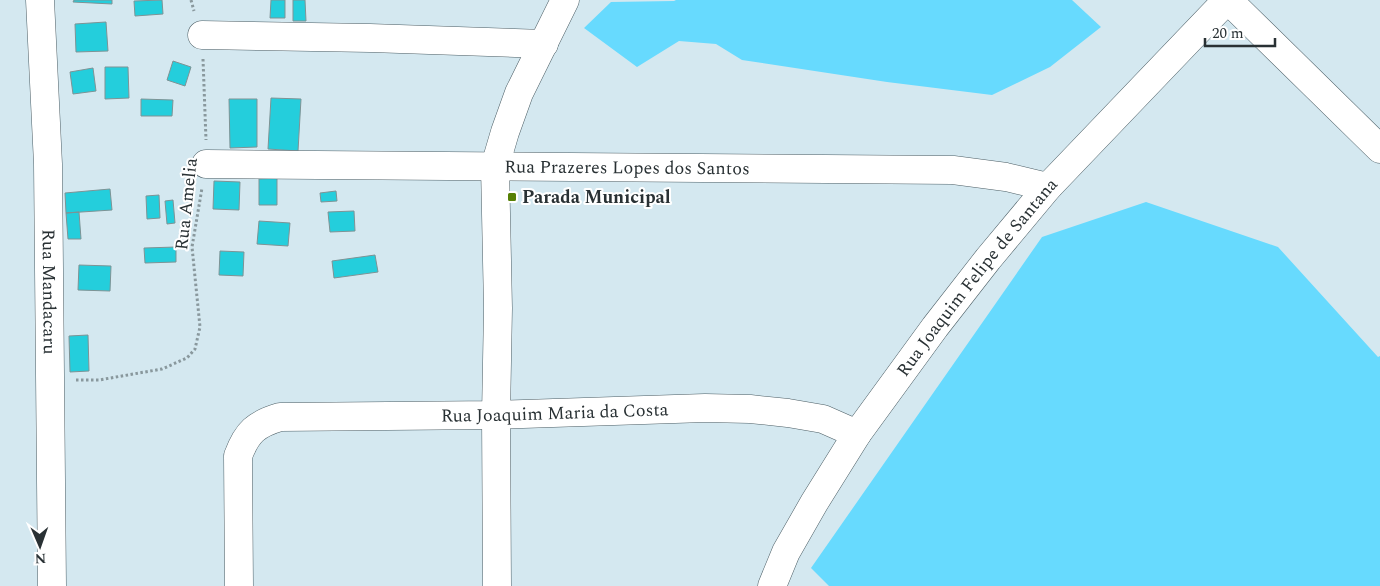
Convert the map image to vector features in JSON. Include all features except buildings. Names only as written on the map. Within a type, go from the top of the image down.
[{"type":"street","points":[[497,586],[496,415],[498,308],[495,166],[519,93],[565,0]]},
{"type":"street","points":[[1227,0],[1380,149]]},
{"type":"street","name":"Rua Joaquim Felipe de Santana","points":[[772,586],[786,552],[857,434],[935,327],[1048,187],[1227,0]]},
{"type":"street","name":"Rua Mandacaru","points":[[36,2],[48,164],[48,380],[52,586]]},
{"type":"street","points":[[202,35],[544,44]]},
{"type":"street","name":"Rua Prazeres Lopes dos Santos","points":[[206,164],[953,170],[1006,177],[1048,187]]},
{"type":"street","name":"Rua Joaquim Maria da Costa","points":[[239,586],[238,456],[243,442],[252,430],[265,422],[280,417],[496,415],[705,408],[750,409],[822,419],[857,434]]},
{"type":"path","name":"Rua Amelia","points":[[48,380],[98,380],[154,371],[187,358],[195,349],[200,327],[192,247],[206,164],[202,35],[191,0]]},
{"type":"shaded area","points":[[676,0],[1072,0],[1101,27],[1050,67],[992,95],[887,82],[742,60],[716,44],[679,41],[637,67],[584,28],[611,2]]},
{"type":"shaded area","points":[[1146,202],[1278,247],[1378,357],[1380,356],[1380,586],[829,586],[811,568],[1042,237]]},
{"type":"place","name":"Parada Municipal","points":[[512,197]]}]
